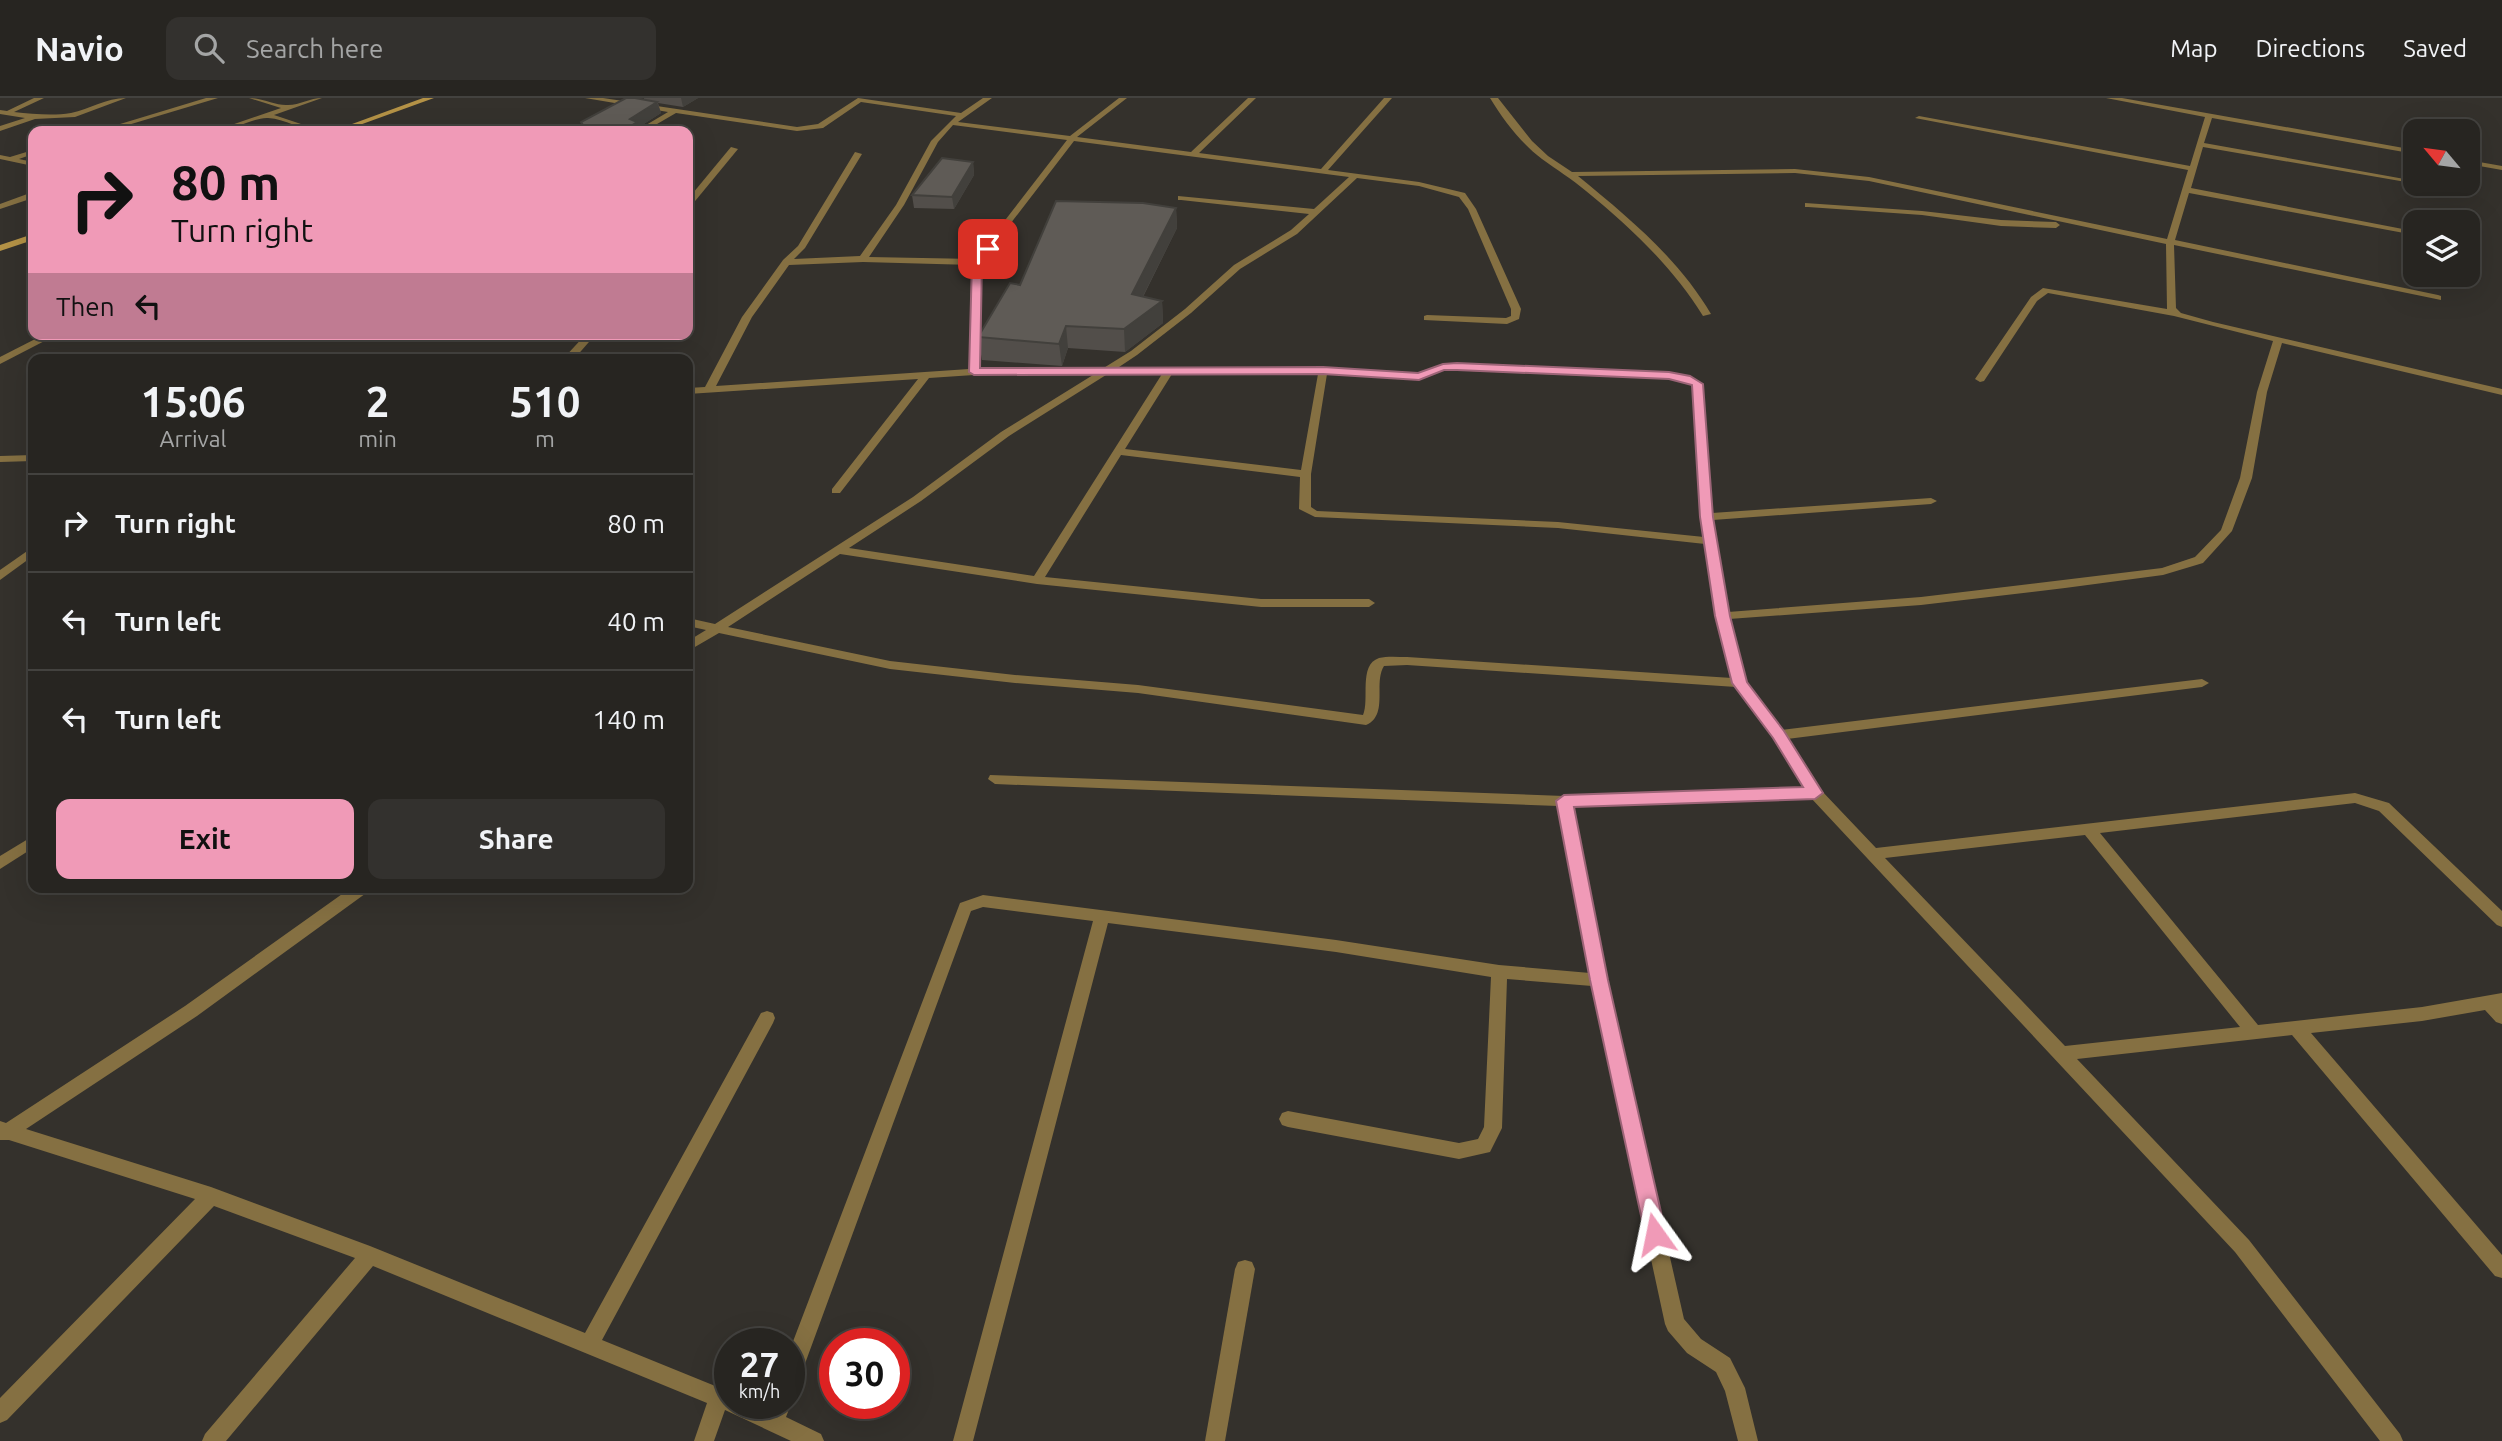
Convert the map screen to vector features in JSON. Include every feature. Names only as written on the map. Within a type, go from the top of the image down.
[{"type":"street","points":[[4,112],[40,98]]},
{"type":"street","points":[[4,112],[35,117],[72,116],[121,98]]},
{"type":"street","points":[[118,126],[214,98]]},
{"type":"street","points":[[253,98],[289,108]]},
{"type":"street","points":[[233,126],[317,98]]},
{"type":"street","points":[[351,126],[429,98]]},
{"type":"street","points":[[589,98],[797,129],[812,128],[827,122],[861,99],[916,110],[965,115]]},
{"type":"street","points":[[863,260],[900,205],[935,141],[951,123],[988,98]]},
{"type":"street","points":[[974,372],[977,262],[1073,137],[1123,98]]},
{"type":"street","points":[[1193,154],[1252,98]]},
{"type":"street","points":[[1323,171],[1388,98]]},
{"type":"street","points":[[1494,98],[1542,155],[1571,174],[1657,251],[1699,299],[1706,314]]},
{"type":"street","points":[[2110,98],[2135,100],[2403,150]]},
{"type":"street","points":[[649,126],[674,112]]},
{"type":"street","points":[[267,115],[302,126]]},
{"type":"street","points":[[2178,315],[2169,303],[2170,243],[2209,115]]},
{"type":"street","points":[[0,129],[35,117]]},
{"type":"street","points":[[1919,118],[2193,169]]},
{"type":"street","points":[[951,123],[1323,171],[1445,189],[1462,195],[1472,209],[1517,309],[1516,317],[1507,321],[1427,318]]},
{"type":"street","points":[[2199,144],[2403,179]]},
{"type":"street","points":[[693,198],[734,149]]},
{"type":"street","points":[[5,158],[28,153]]},
{"type":"street","points":[[709,389],[747,317],[786,262],[801,248],[858,154]]},
{"type":"street","points":[[5,158],[28,163]]},
{"type":"street","points":[[2480,164],[2502,168]]},
{"type":"street","points":[[1571,174],[1795,171],[1869,179],[2438,298]]},
{"type":"street","points":[[693,643],[917,499],[1005,435],[1164,330],[1237,267],[1294,232],[1355,176]]},
{"type":"street","points":[[2188,190],[2403,230]]},
{"type":"street","points":[[0,207],[28,197]]},
{"type":"street","points":[[1181,198],[1315,212]]},
{"type":"street","points":[[1808,205],[1922,213],[2001,223],[2095,227]]},
{"type":"street","points":[[0,248],[28,239]]},
{"type":"street","points":[[786,262],[977,262]]},
{"type":"street","points":[[1980,379],[2034,299],[2046,290],[2178,315],[2502,392]]},
{"type":"street","points":[[1723,616],[1921,601],[2052,586],[2163,571],[2199,560],[2226,531],[2246,478],[2262,392],[2278,339]]},
{"type":"street","points":[[0,361],[40,340]]},
{"type":"street","points":[[573,354],[585,340]]},
{"type":"street","points":[[693,391],[974,372],[1323,370],[1419,376],[1443,367],[1686,378],[1698,384],[1710,541],[1723,616],[1740,683],[1778,734],[1815,793],[2242,1246],[2392,1441]]},
{"type":"street","points":[[1323,370],[1306,474],[1306,509],[1315,514],[1558,525],[1710,541]]},
{"type":"street","points":[[1037,580],[1168,371]]},
{"type":"street","points":[[836,491],[925,376]]},
{"type":"street","points":[[1118,451],[1306,474]]},
{"type":"street","points":[[0,459],[28,457]]},
{"type":"street","points":[[1707,517],[1931,501]]},
{"type":"street","points":[[836,550],[1037,580],[1261,603],[1368,603]]},
{"type":"street","points":[[0,576],[28,555]]},
{"type":"street","points":[[693,623],[890,665],[1138,689],[1366,720],[1372,713],[1373,669],[1380,662],[1407,661],[1740,683]]},
{"type":"street","points":[[1778,734],[2202,683]]},
{"type":"street","points":[[995,779],[1564,801],[1815,793]]},
{"type":"street","points":[[1872,854],[2355,798],[2384,807],[2502,921]]},
{"type":"street","points":[[1564,801],[1599,980],[1675,1324],[1694,1346],[1723,1365],[1735,1388],[1748,1441]]},
{"type":"street","points":[[2089,830],[2254,1032]]},
{"type":"street","points":[[0,863],[28,844]]},
{"type":"street","points":[[2,1132],[191,1011],[356,893]]},
{"type":"street","points":[[805,1337],[965,907],[983,901],[1336,946],[1499,972],[1599,980]]},
{"type":"street","points":[[963,1441],[1102,916]]},
{"type":"street","points":[[1289,1119],[1459,1151],[1484,1146],[1493,1128],[1499,972]]},
{"type":"street","points":[[2059,1054],[2422,1014],[2495,1002],[2502,1017]]},
{"type":"street","points":[[589,1345],[767,1017]]},
{"type":"street","points":[[2295,1027],[2502,1269]]},
{"type":"street","points":[[2,1132],[211,1196],[370,1255],[714,1396]]},
{"type":"street","points":[[0,1413],[211,1196]]},
{"type":"street","points":[[212,1441],[370,1255]]},
{"type":"street","points":[[1215,1441],[1245,1269]]},
{"type":"street","points":[[704,1441],[717,1419]]},
{"type":"street","points":[[786,1419],[814,1441]]},
{"type":"building","points":[[626,98],[657,102],[630,119],[637,122],[631,126],[582,126],[581,122]]},
{"type":"building","points":[[942,158],[973,162],[952,197],[912,195]]},
{"type":"building","points":[[1056,201],[1143,203],[1176,208],[1132,294],[1162,301],[1124,329],[1066,326],[1059,344],[978,337],[1010,283],[1020,285]]},
{"type":"route","points":[[988,249],[977,262],[974,372],[1323,370],[1419,376],[1443,367],[1457,367],[1669,376],[1686,378],[1698,384],[1707,517],[1723,616],[1740,683],[1778,734],[1815,793],[1564,801],[1599,980],[1655,1234]]}]
